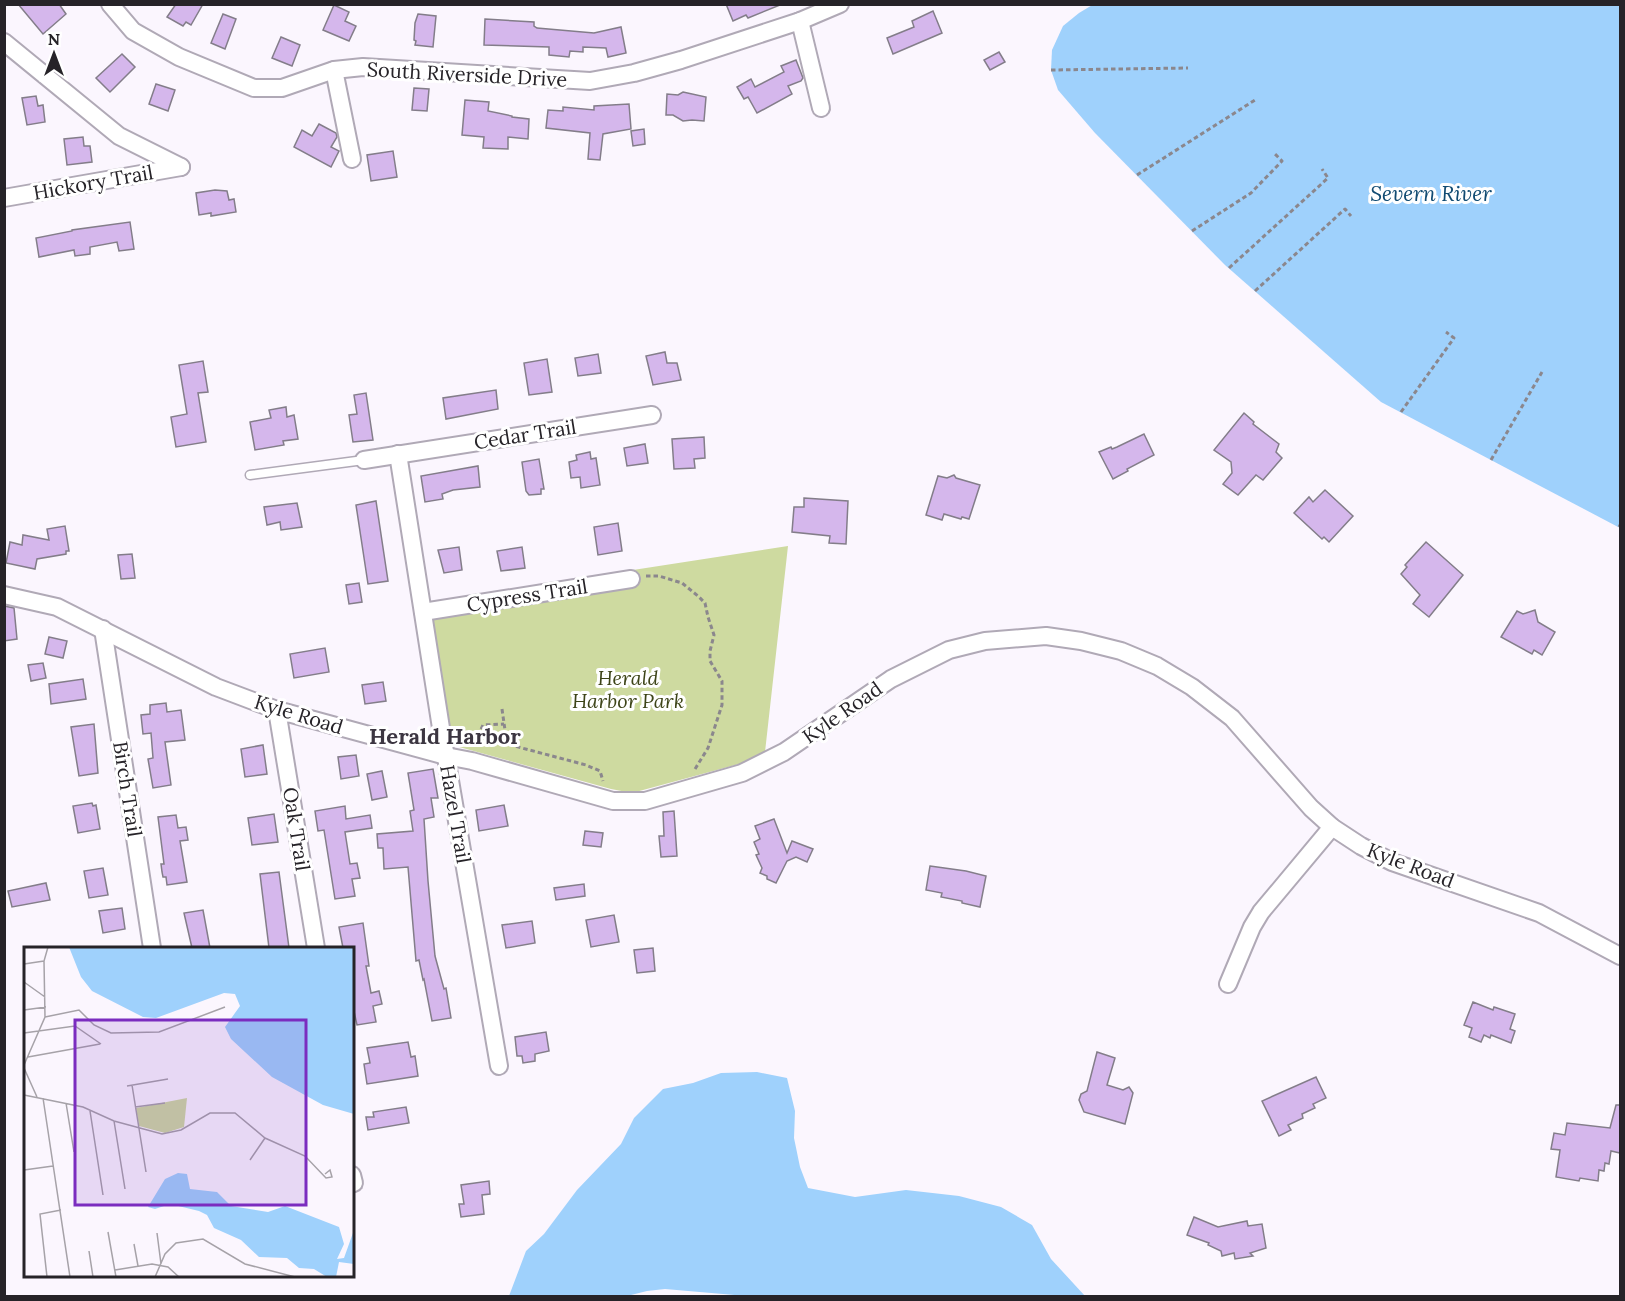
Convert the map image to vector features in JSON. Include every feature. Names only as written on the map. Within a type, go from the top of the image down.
[{"type":"street","name":"South Riverside Drive","points":[[110,4],[133,31],[179,57],[254,88],[282,88],[334,70],[363,67],[590,81],[634,73],[681,60],[800,21],[840,4]]},
{"type":"street","points":[[800,21],[821,108]]},
{"type":"street","name":"Hickory Trail","points":[[4,42],[119,136],[181,167],[4,198]]},
{"type":"street","points":[[334,70],[352,159]]},
{"type":"street","name":"Cedar Trail","points":[[364,460],[652,415]]},
{"type":"street","name":"Hazel Trail","points":[[399,454],[441,728],[499,1066]]},
{"type":"street","name":"Cypress Trail","points":[[423,612],[631,579]]},
{"type":"street","name":"Kyle Road","points":[[4,595],[57,607],[216,687],[277,710],[613,801],[645,801],[742,773],[784,752],[891,679],[950,650],[985,641],[1046,636],[1082,641],[1121,651],[1157,666],[1192,687],[1232,718],[1311,808],[1332,827],[1361,846],[1392,862],[1539,913],[1620,956]]},
{"type":"street","name":"Birch Trail","points":[[103,629],[152,947]]},
{"type":"street","name":"Oak Trail","points":[[277,710],[316,947]]},
{"type":"street","points":[[1228,984],[1252,927],[1261,912],[1332,827]]},
{"type":"lane","points":[[250,475],[364,460]]},
{"type":"path","points":[[1051,70],[1188,68]]},
{"type":"path","points":[[1137,175],[1255,100]]},
{"type":"path","points":[[1192,231],[1251,193],[1282,161],[1273,152]]},
{"type":"path","points":[[1228,268],[1329,178],[1322,169]]},
{"type":"path","points":[[1255,291],[1345,209],[1351,216]]},
{"type":"path","points":[[1401,412],[1454,338],[1446,332]]},
{"type":"path","points":[[1491,460],[1542,372]]},
{"type":"path","points":[[631,579],[659,576],[682,583],[705,603],[714,634],[710,661],[722,681],[722,705],[708,748],[694,771],[688,788]]},
{"type":"path","points":[[502,709],[507,744]]},
{"type":"path","points":[[478,736],[483,725],[504,724]]},
{"type":"path","points":[[441,728],[586,765],[600,771],[603,781],[598,797]]},
{"type":"green space","name":"Herald Harbor Park","points":[[788,546],[765,752],[750,761],[632,793],[452,745],[431,617],[635,584],[633,570]]},
{"type":"water","name":"Severn River","points":[[1094,4],[1620,5],[1620,528],[1381,402],[1225,265],[1095,133],[1058,90],[1051,70],[1052,50],[1063,26]]},
{"type":"water","points":[[757,1072],[787,1078],[795,1111],[794,1138],[800,1167],[808,1188],[855,1197],[906,1190],[959,1196],[1001,1207],[1032,1225],[1051,1259],[1085,1296],[746,1296],[665,1289],[627,1296],[509,1296],[526,1251],[544,1234],[577,1190],[621,1144],[634,1118],[663,1089],[693,1083],[721,1073]]},
{"type":"building","points":[[18,4],[59,4],[66,14],[43,34]]},
{"type":"building","points":[[176,4],[203,4],[191,25],[186,22],[183,26],[167,17]]},
{"type":"building","points":[[726,4],[780,5],[748,18],[746,15],[733,21]]},
{"type":"building","points":[[334,5],[349,12],[345,21],[356,26],[349,41],[323,30]]},
{"type":"building","points":[[933,11],[942,33],[893,54],[887,38],[914,27],[912,21]]},
{"type":"building","points":[[223,14],[236,19],[225,49],[211,43]]},
{"type":"building","points":[[418,14],[436,16],[433,47],[415,45],[415,23]]},
{"type":"building","points":[[485,19],[534,22],[537,28],[594,33],[621,27],[626,53],[608,57],[606,48],[583,47],[583,52],[570,51],[569,57],[549,55],[549,47],[484,45]]},
{"type":"building","points":[[281,37],[300,45],[292,66],[272,58]]},
{"type":"building","points":[[999,52],[1005,62],[990,70],[984,60]]},
{"type":"building","points":[[122,54],[135,67],[110,92],[96,78]]},
{"type":"building","points":[[796,60],[803,78],[788,86],[792,94],[757,113],[748,97],[744,99],[737,87],[751,79],[755,87],[784,72],[781,66]]},
{"type":"building","points":[[156,84],[175,90],[168,111],[149,104]]},
{"type":"building","points":[[414,88],[429,89],[427,111],[412,110]]},
{"type":"building","points":[[683,92],[706,97],[704,121],[683,121],[673,115],[666,115],[667,94],[678,95]]},
{"type":"building","points":[[36,96],[38,106],[43,105],[45,122],[27,125],[22,98]]},
{"type":"building","points":[[465,100],[489,102],[488,111],[529,119],[528,139],[508,137],[508,149],[483,148],[484,137],[462,135]]},
{"type":"building","points":[[629,104],[631,129],[603,134],[600,160],[588,159],[590,133],[546,128],[548,110],[563,111],[563,107],[594,110],[594,106]]},
{"type":"building","points":[[319,124],[336,133],[337,137],[331,147],[339,151],[331,167],[294,147],[302,130],[312,136]]},
{"type":"building","points":[[644,129],[645,144],[633,146],[631,131]]},
{"type":"building","points":[[83,137],[84,146],[90,146],[92,162],[67,165],[64,139]]},
{"type":"building","points":[[393,151],[397,177],[371,181],[367,155]]},
{"type":"building","points":[[227,191],[229,200],[234,199],[236,212],[211,216],[211,213],[199,215],[196,193]]},
{"type":"building","points":[[130,222],[134,249],[119,251],[117,242],[90,247],[90,254],[75,256],[74,250],[39,257],[36,238],[72,230]]},
{"type":"building","points":[[665,352],[667,363],[677,363],[681,380],[653,385],[646,356]]},
{"type":"building","points":[[598,354],[601,373],[578,376],[575,358]]},
{"type":"building","points":[[547,359],[552,392],[529,395],[524,363]]},
{"type":"building","points":[[203,361],[208,392],[198,393],[206,442],[176,447],[171,417],[187,414],[179,365]]},
{"type":"building","points":[[496,390],[498,409],[446,419],[443,398]]},
{"type":"building","points":[[366,393],[373,440],[353,442],[349,415],[357,414],[354,395]]},
{"type":"building","points":[[286,407],[287,417],[294,415],[298,439],[283,441],[284,445],[255,450],[250,422],[271,418],[269,410]]},
{"type":"building","points":[[1244,413],[1254,422],[1253,424],[1279,444],[1276,452],[1282,458],[1263,480],[1256,475],[1238,495],[1223,484],[1232,473],[1231,462],[1214,450]]},
{"type":"building","points":[[1144,434],[1154,455],[1113,479],[1099,452],[1111,447],[1112,449]]},
{"type":"building","points":[[704,437],[705,458],[694,459],[695,468],[674,469],[672,439]]},
{"type":"building","points":[[645,444],[648,463],[627,466],[624,448]]},
{"type":"building","points":[[590,452],[591,459],[596,458],[600,485],[581,488],[580,477],[571,478],[569,462],[577,460],[576,455]]},
{"type":"building","points":[[539,459],[544,489],[541,489],[541,494],[529,495],[526,491],[522,462]]},
{"type":"building","points":[[478,466],[480,487],[453,490],[442,494],[443,499],[425,502],[421,476]]},
{"type":"building","points":[[954,475],[956,478],[980,485],[969,519],[944,514],[942,520],[926,515],[938,476],[947,478]]},
{"type":"building","points":[[1325,490],[1353,516],[1329,542],[1324,537],[1322,539],[1294,513],[1309,497],[1313,502]]},
{"type":"building","points":[[804,498],[848,501],[846,544],[829,543],[830,536],[792,532],[794,507],[804,507]]},
{"type":"building","points":[[376,501],[388,581],[368,584],[356,505]]},
{"type":"building","points":[[297,503],[302,527],[281,530],[280,522],[267,525],[264,507]]},
{"type":"building","points":[[618,523],[622,551],[598,555],[594,527]]},
{"type":"building","points":[[65,526],[69,551],[66,551],[66,554],[37,559],[35,569],[6,563],[10,542],[22,545],[23,535],[49,540],[47,529]]},
{"type":"building","points":[[1426,542],[1463,575],[1429,617],[1413,604],[1420,595],[1401,574],[1407,567],[1405,565]]},
{"type":"building","points":[[459,547],[462,570],[444,573],[438,550]]},
{"type":"building","points":[[522,547],[525,568],[501,571],[497,551]]},
{"type":"building","points":[[132,554],[135,578],[121,579],[118,555]]},
{"type":"building","points":[[359,583],[362,602],[349,604],[346,585]]},
{"type":"building","points":[[4,606],[14,608],[17,639],[4,641]]},
{"type":"building","points":[[1535,610],[1538,622],[1555,632],[1542,655],[1534,650],[1532,654],[1501,637],[1517,611],[1523,614]]},
{"type":"building","points":[[49,637],[67,641],[63,658],[45,654]]},
{"type":"building","points":[[325,648],[329,672],[294,678],[290,654]]},
{"type":"building","points":[[43,663],[46,678],[31,681],[28,665]]},
{"type":"building","points":[[83,679],[86,699],[51,704],[49,684]]},
{"type":"building","points":[[383,682],[386,701],[365,704],[362,685]]},
{"type":"building","points":[[166,703],[167,712],[181,710],[185,740],[165,742],[171,785],[153,788],[148,759],[153,758],[151,733],[143,734],[141,715],[150,714],[150,705]]},
{"type":"building","points":[[94,724],[98,773],[79,776],[71,727]]},
{"type":"building","points":[[263,745],[267,774],[245,777],[241,749]]},
{"type":"building","points":[[356,755],[359,776],[341,779],[338,757]]},
{"type":"building","points":[[433,769],[438,798],[431,798],[434,817],[424,819],[428,881],[435,956],[444,989],[446,988],[451,1018],[432,1021],[419,960],[416,961],[408,867],[384,869],[383,848],[378,848],[377,834],[413,831],[410,811],[414,810],[408,773]]},
{"type":"building","points":[[382,771],[387,797],[372,800],[367,774]]},
{"type":"building","points":[[92,803],[93,806],[96,805],[100,829],[78,833],[73,806]]},
{"type":"building","points":[[504,805],[508,826],[479,831],[476,810]]},
{"type":"building","points":[[345,806],[346,819],[370,815],[372,828],[345,832],[350,864],[357,863],[360,878],[352,879],[355,896],[335,899],[324,830],[318,831],[315,811]]},
{"type":"building","points":[[674,811],[677,856],[661,857],[659,836],[664,836],[663,812]]},
{"type":"building","points":[[274,814],[278,842],[252,845],[248,818]]},
{"type":"building","points":[[176,815],[178,828],[186,827],[188,840],[180,841],[187,882],[167,885],[166,877],[163,877],[162,872],[161,864],[164,864],[158,817]]},
{"type":"building","points":[[774,819],[787,853],[792,841],[813,849],[807,862],[796,857],[787,861],[776,883],[760,873],[762,868],[756,855],[759,854],[754,842],[760,839],[755,826]]},
{"type":"building","points":[[585,831],[603,833],[601,847],[583,845]]},
{"type":"building","points":[[930,866],[986,876],[980,907],[941,897],[942,893],[926,890]]},
{"type":"building","points":[[103,868],[108,895],[89,898],[84,871]]},
{"type":"building","points":[[279,872],[289,947],[269,947],[260,874]]},
{"type":"building","points":[[46,883],[50,900],[12,907],[8,891]]},
{"type":"building","points":[[584,884],[585,896],[556,900],[554,888]]},
{"type":"building","points":[[122,908],[125,929],[103,933],[99,911]]},
{"type":"building","points":[[203,910],[210,947],[192,947],[184,913]]},
{"type":"building","points":[[614,915],[619,942],[591,947],[586,920]]},
{"type":"building","points":[[532,921],[535,943],[506,948],[502,925]]},
{"type":"building","points":[[363,923],[369,966],[366,966],[371,993],[379,991],[382,1004],[373,1006],[376,1022],[357,1025],[354,1011],[354,947],[343,947],[339,927]]},
{"type":"building","points":[[653,948],[655,971],[637,973],[634,950]]},
{"type":"building","points":[[1473,1002],[1493,1010],[1494,1007],[1515,1014],[1510,1029],[1515,1031],[1511,1043],[1491,1035],[1490,1038],[1484,1035],[1481,1042],[1469,1037],[1472,1028],[1464,1025]]},
{"type":"building","points":[[546,1032],[549,1051],[535,1054],[535,1061],[523,1063],[522,1056],[517,1056],[515,1037]]},
{"type":"building","points":[[408,1042],[411,1057],[415,1056],[418,1076],[367,1084],[364,1064],[370,1063],[367,1048]]},
{"type":"building","points":[[1097,1052],[1115,1058],[1107,1085],[1123,1090],[1129,1087],[1133,1093],[1125,1124],[1084,1112],[1079,1100],[1081,1094],[1087,1091]]},
{"type":"building","points":[[1316,1077],[1326,1098],[1313,1104],[1315,1108],[1302,1114],[1303,1118],[1288,1125],[1291,1130],[1279,1136],[1262,1101]]},
{"type":"building","points":[[1616,1105],[1620,1105],[1620,1153],[1611,1151],[1609,1164],[1605,1163],[1604,1171],[1599,1170],[1598,1181],[1580,1178],[1579,1181],[1556,1177],[1560,1150],[1551,1149],[1554,1133],[1565,1135],[1567,1123],[1610,1128]]},
{"type":"building","points":[[406,1107],[409,1123],[368,1130],[366,1117],[374,1117],[373,1112]]},
{"type":"building","points":[[489,1181],[490,1194],[482,1195],[484,1214],[461,1217],[459,1204],[464,1204],[461,1185]]},
{"type":"building","points":[[1194,1217],[1218,1227],[1247,1221],[1248,1226],[1262,1224],[1266,1248],[1250,1253],[1253,1256],[1235,1259],[1234,1253],[1222,1256],[1221,1251],[1208,1245],[1209,1243],[1187,1235]]},
{"type":"district","name":"Herald Harbor","points":[[445,736]]}]
